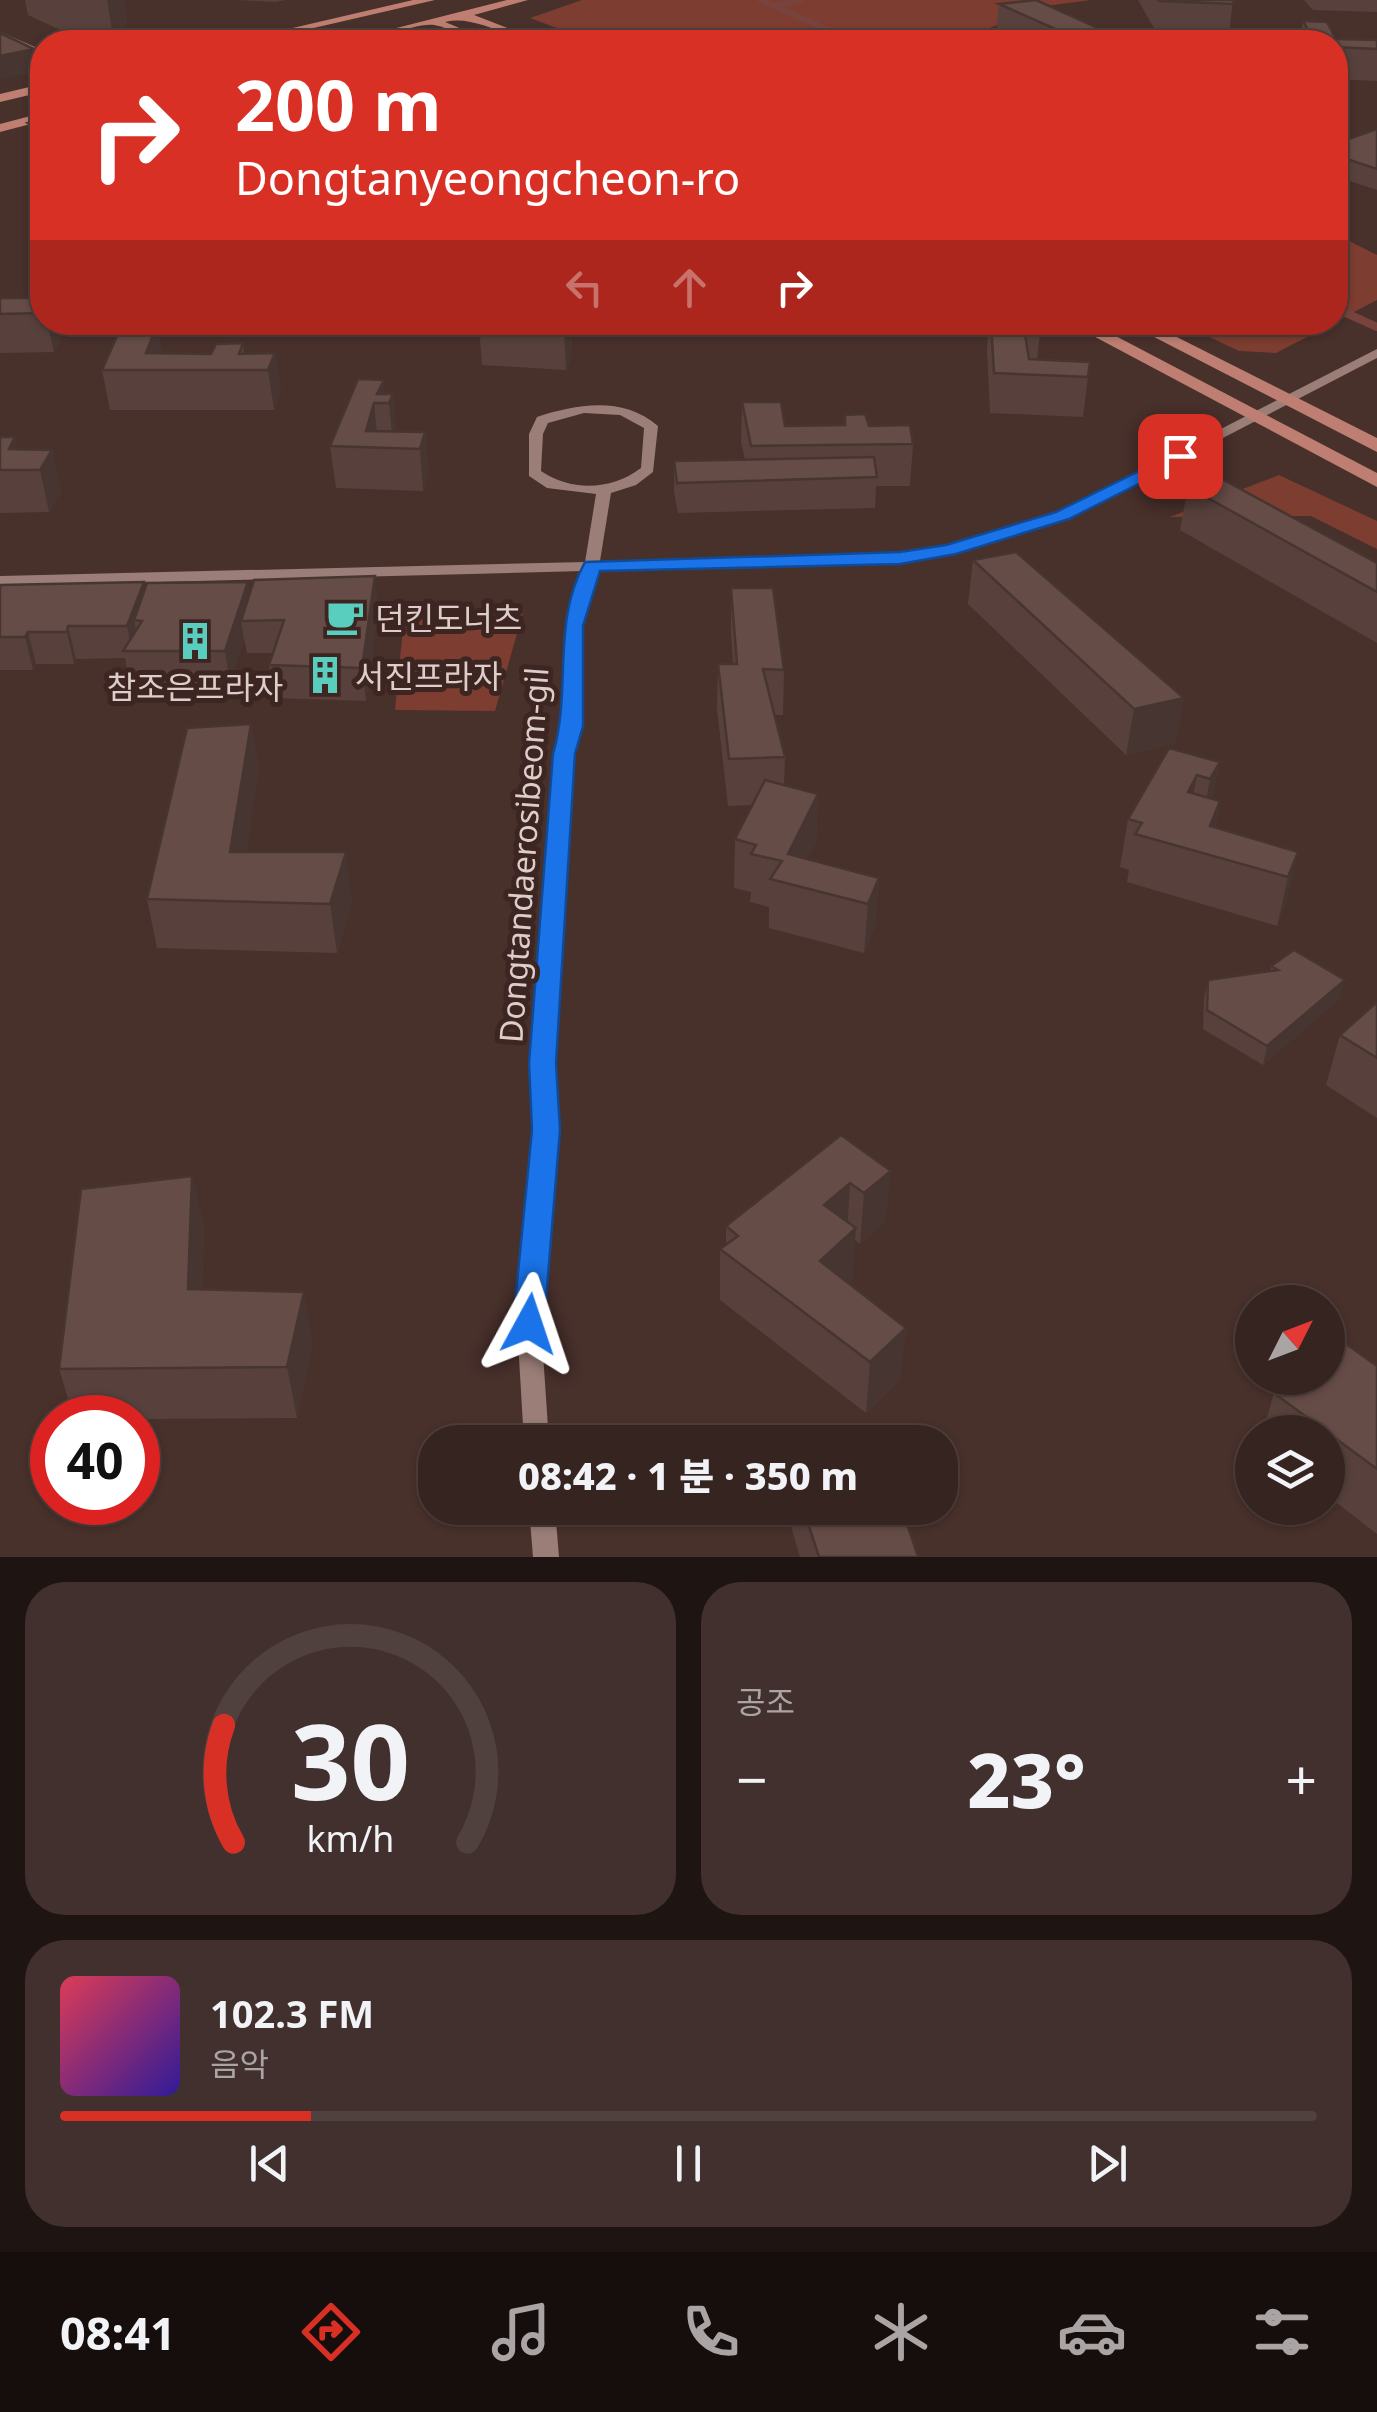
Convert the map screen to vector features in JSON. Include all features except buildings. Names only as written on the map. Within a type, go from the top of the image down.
[{"type":"main road","points":[[370,0],[455,30]]},
{"type":"main road","points":[[292,30],[423,0],[505,30]]},
{"type":"main road","points":[[399,30],[522,0]]},
{"type":"main road","points":[[0,98],[30,91]]},
{"type":"main road","points":[[0,128],[30,120]]},
{"type":"main road","points":[[1099,335],[1377,480]]},
{"type":"main road","points":[[1159,335],[1377,446]]},
{"type":"street","points":[[0,35],[30,48]]},
{"type":"street","points":[[0,581],[900,558],[949,550],[1062,516],[1377,353]]},
{"type":"street","points":[[605,407],[638,416],[651,426],[648,469],[631,482],[604,491],[552,485],[534,473],[536,434],[542,420],[573,408],[605,407]]},
{"type":"street","name":"Dongtandaerosibeom-gil","points":[[536,1425],[529,1324],[546,1130],[542,1063],[564,754],[572,726],[573,626],[592,566],[604,491]]},
{"type":"street","points":[[543,1525],[546,1557]]},
{"type":"shaded area","points":[[582,0],[1091,0],[1046,6],[987,30],[562,30],[530,18]]},
{"type":"shaded area","points":[[1348,240],[1377,255],[1377,300],[1348,315]]},
{"type":"shaded area","points":[[1205,335],[1311,335],[1276,353],[1239,351]]},
{"type":"shaded area","points":[[1279,475],[1377,521],[1377,549],[1311,516],[1170,517]]},
{"type":"shaded area","points":[[405,608],[524,609],[495,711],[395,710]]},
{"type":"waterway","points":[[760,0],[829,30]]},
{"type":"waterway","points":[[776,5],[801,0]]},
{"type":"waterway","points":[[1348,314],[1377,327]]},
{"type":"place","name":"던킨도너츠","points":[[345,617]]},
{"type":"place","name":"참조은프라자","points":[[195,641]]},
{"type":"place","name":"서진프라자","points":[[325,675]]},
{"type":"route","points":[[529,1324],[546,1130],[542,1063],[564,754],[572,726],[573,626],[592,566],[900,558],[949,550],[1062,516],[1180,456]]}]
